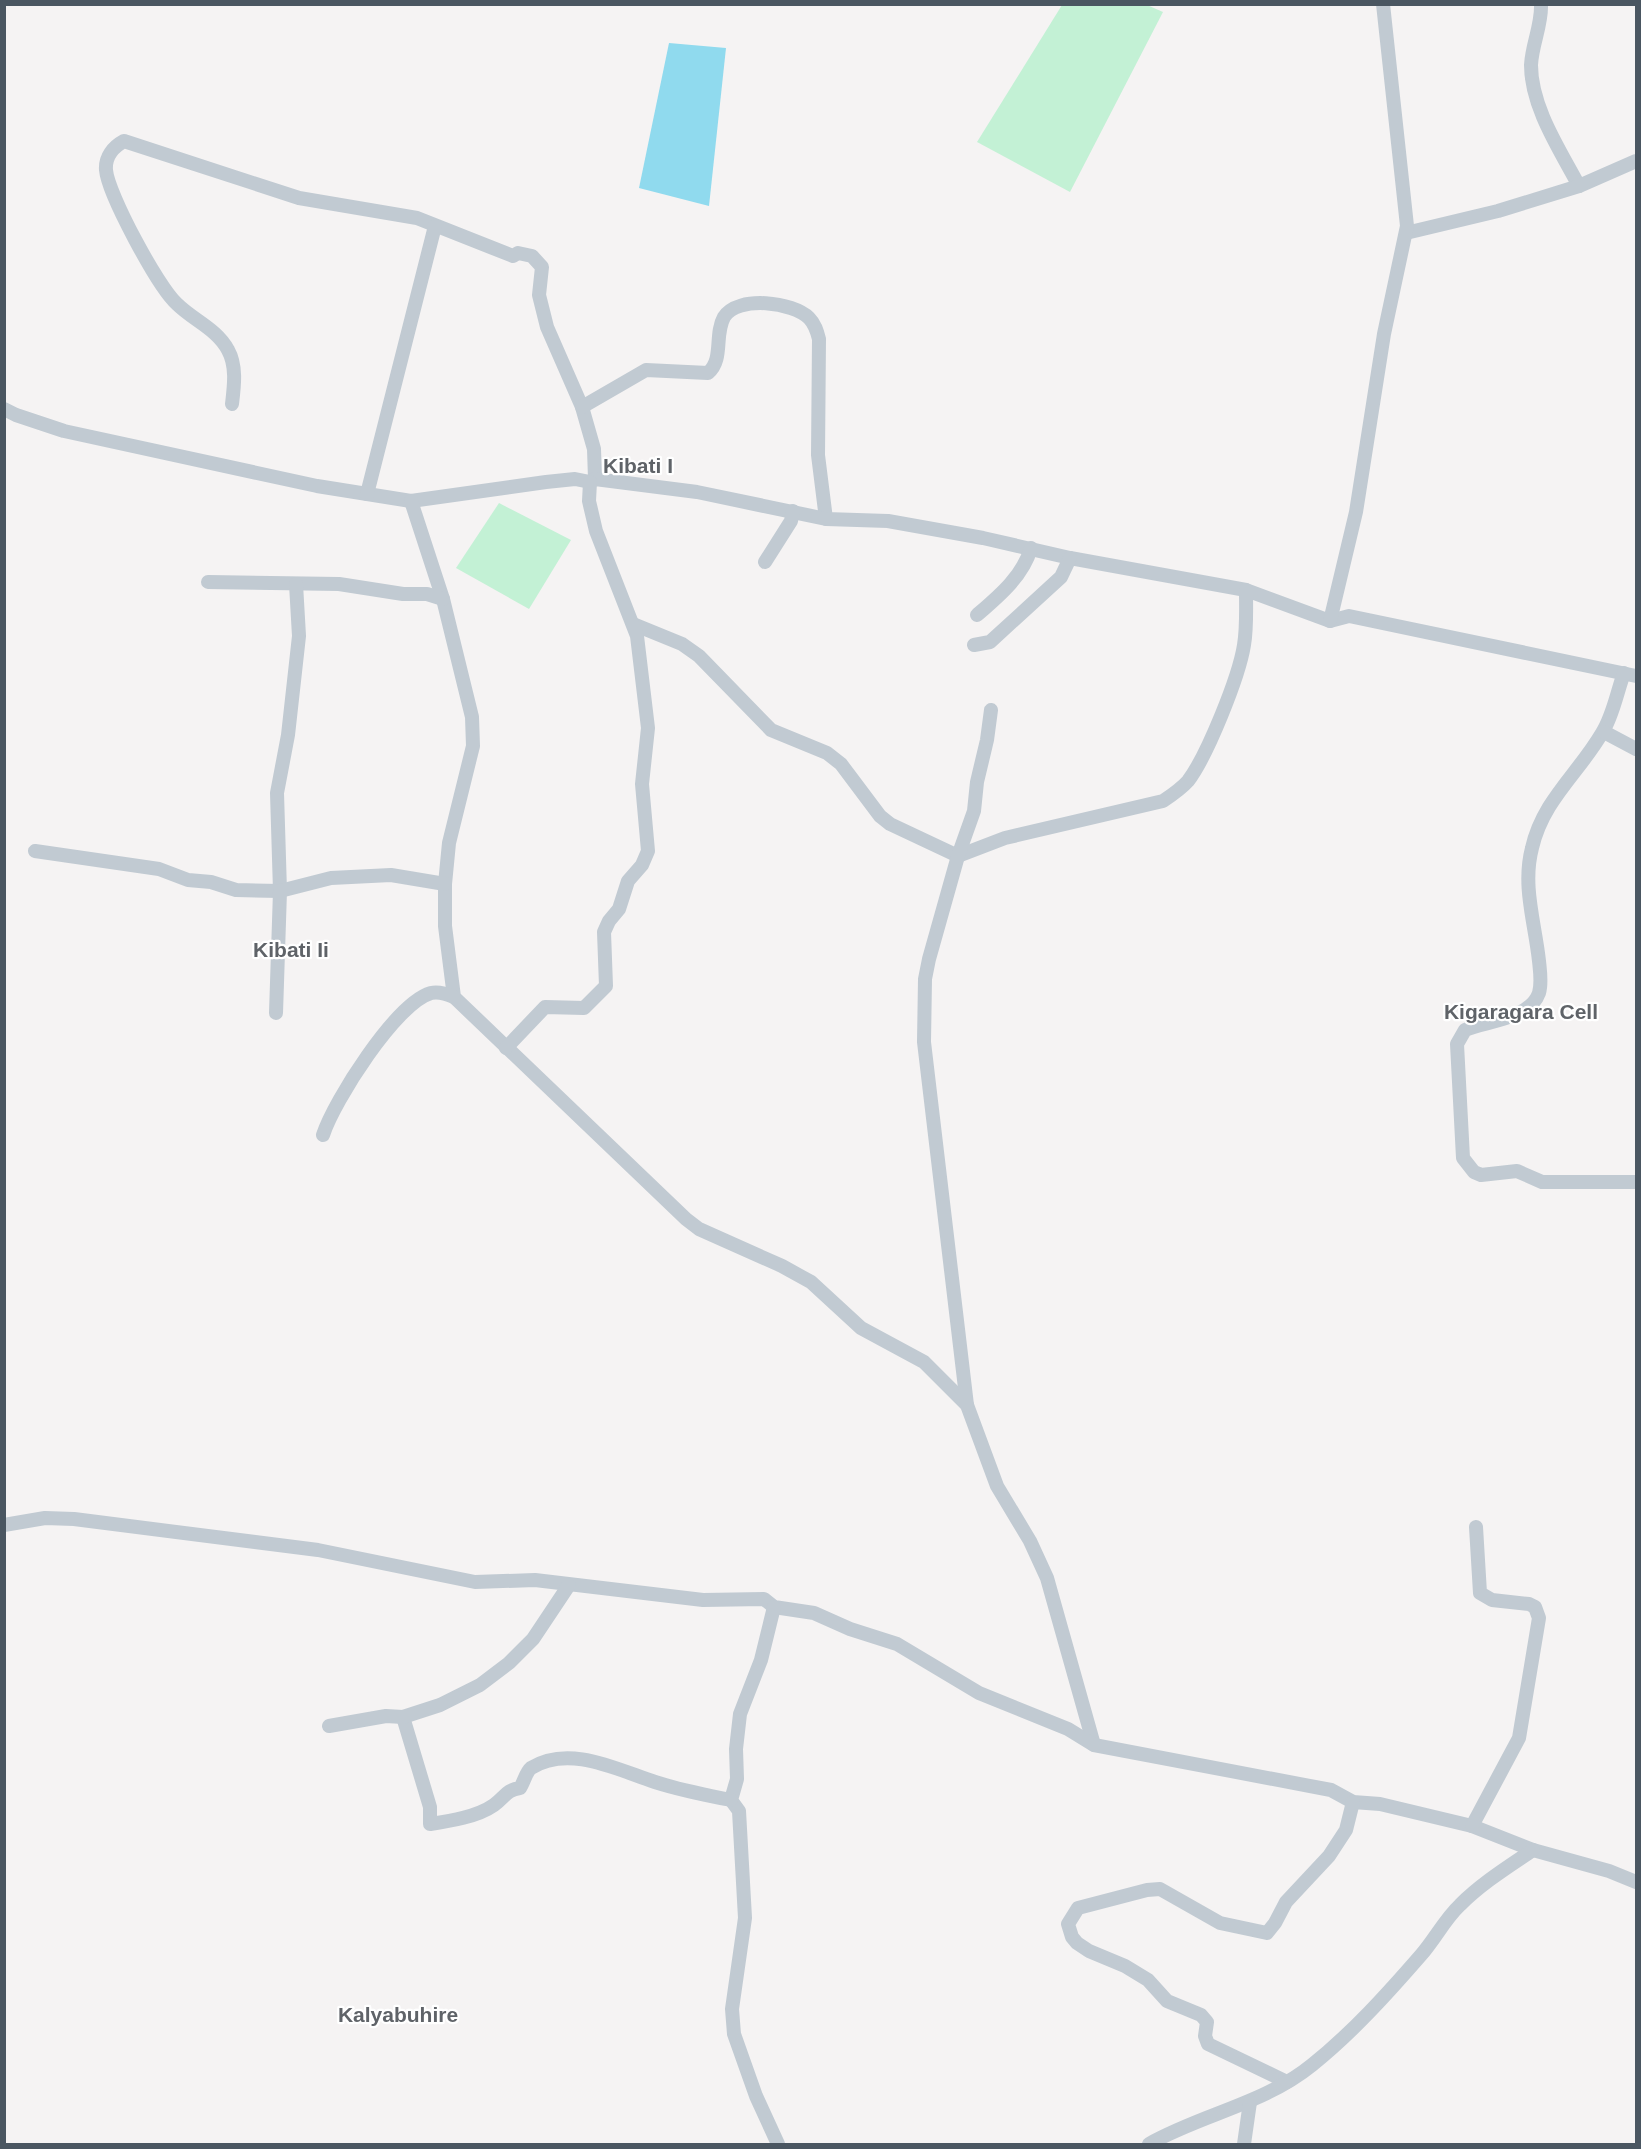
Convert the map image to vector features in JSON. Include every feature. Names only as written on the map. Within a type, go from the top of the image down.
[{"type":"street","points":[[1330,621],[1356,512],[1384,334],[1406,233],[1383,4]]},
{"type":"street","points":[[1541,4],[1531,62],[1532,80],[1546,120],[1579,186]]},
{"type":"street","points":[[232,405],[233,364],[228,350],[220,338],[177,305],[159,285],[112,188],[106,171],[108,158],[115,146],[124,141],[299,198],[399,213],[513,256],[518,253],[532,256],[542,267],[540,296],[547,327],[582,407],[594,448],[593,480],[589,501],[596,531],[633,624],[648,711],[642,784],[648,851],[642,865],[628,881],[619,909],[609,921],[604,932],[606,986],[584,1008],[545,1006],[506,1048]]},
{"type":"street","points":[[1406,233],[1498,211],[1579,186],[1636,161]]},
{"type":"street","points":[[367,494],[435,226]]},
{"type":"street","points":[[582,407],[646,370],[708,373],[714,368],[718,357],[719,329],[731,310],[745,304],[766,303],[796,310],[809,317],[816,327],[819,339],[818,456],[826,519]]},
{"type":"street","points":[[4,409],[15,416],[64,431],[367,494],[411,501],[575,479],[697,492],[826,519],[888,521],[1246,590],[1330,621],[1349,616],[1633,674],[1604,732],[1585,761],[1547,807],[1532,847],[1527,871],[1536,936],[1539,993],[1533,1004],[1524,1011],[1472,1027],[1465,1030],[1458,1039],[1463,1158],[1474,1172],[1482,1175],[1517,1171],[1542,1182],[1636,1182]]},
{"type":"street","points":[[411,501],[443,599],[472,717],[473,746],[449,843],[445,884],[445,926],[454,997]]},
{"type":"street","points":[[765,562],[791,521],[793,511]]},
{"type":"street","points":[[977,615],[1016,576],[1027,562],[1031,548]]},
{"type":"street","points":[[974,645],[990,642],[1061,577],[1071,558]]},
{"type":"street","points":[[208,582],[427,594],[443,599]]},
{"type":"street","points":[[276,1013],[280,891],[277,793],[296,676],[301,588]]},
{"type":"street","points":[[633,624],[682,645],[699,656],[771,730],[827,753],[841,764],[880,816],[890,824],[958,856],[1005,838],[1163,801],[1176,793],[1196,768],[1226,703],[1238,669],[1244,645],[1246,590]]},
{"type":"street","points":[[991,710],[977,782],[974,811],[958,856],[925,979],[924,1042],[967,1405],[997,1486],[1030,1541],[1047,1578],[1094,1745]]},
{"type":"street","points":[[1604,732],[1636,749]]},
{"type":"street","points":[[35,851],[159,869],[188,880],[211,882],[236,890],[280,891],[331,878],[391,875],[445,884]]},
{"type":"street","points":[[323,1135],[337,1105],[372,1049],[408,1007],[432,993],[445,993],[454,997],[686,1220],[699,1229],[782,1266],[811,1282],[861,1328],[924,1362],[967,1405]]},
{"type":"street","points":[[4,1525],[45,1518],[74,1519],[318,1550],[475,1582],[535,1580],[703,1600],[764,1599],[774,1607],[814,1613],[850,1629],[897,1644],[979,1693],[1068,1729],[1094,1745],[1331,1790],[1353,1802],[1380,1804],[1472,1826],[1533,1850],[1609,1871],[1636,1882]]},
{"type":"street","points":[[1472,1826],[1519,1738],[1539,1618],[1535,1607],[1529,1604],[1492,1600],[1480,1593],[1476,1527]]},
{"type":"street","points":[[329,1726],[386,1716],[403,1717],[464,1694],[509,1663],[543,1627],[568,1585]]},
{"type":"street","points":[[731,1800],[737,1779],[736,1749],[740,1714],[761,1660],[774,1607]]},
{"type":"street","points":[[403,1717],[430,1807],[430,1824],[453,1821],[493,1805],[508,1790],[520,1788],[528,1770],[547,1760],[569,1758],[605,1764],[694,1793],[731,1800],[739,1811],[745,1918],[732,2009],[734,2034],[752,2087],[778,2145]]},
{"type":"street","points":[[1287,2082],[1208,2044],[1205,2036],[1207,2022],[1201,2015],[1167,2001],[1148,1980],[1077,1943],[1071,1937],[1068,1924],[1071,1915],[1086,1905],[1160,1889],[1220,1923],[1267,1933],[1286,1902],[1329,1856],[1346,1830],[1353,1802]]},
{"type":"street","points":[[1149,2145],[1198,2121],[1250,2102],[1311,2066],[1352,2029],[1421,1954],[1458,1906],[1489,1880],[1533,1850]]},
{"type":"street","points":[[1244,2145],[1250,2102]]},
{"type":"green space","points":[[1062,5],[1147,5],[1163,12],[1070,192],[977,142]]},
{"type":"green space","points":[[499,503],[571,540],[529,609],[456,568]]},
{"type":"water","points":[[669,43],[726,48],[709,206],[639,188]]},
{"type":"district","name":"Kibati I","points":[[638,466]]},
{"type":"district","name":"Kibati Ii","points":[[291,950]]},
{"type":"district","name":"Kigaragara Cell","points":[[1521,1012]]},
{"type":"district","name":"Kalyabuhire","points":[[398,2015]]}]
